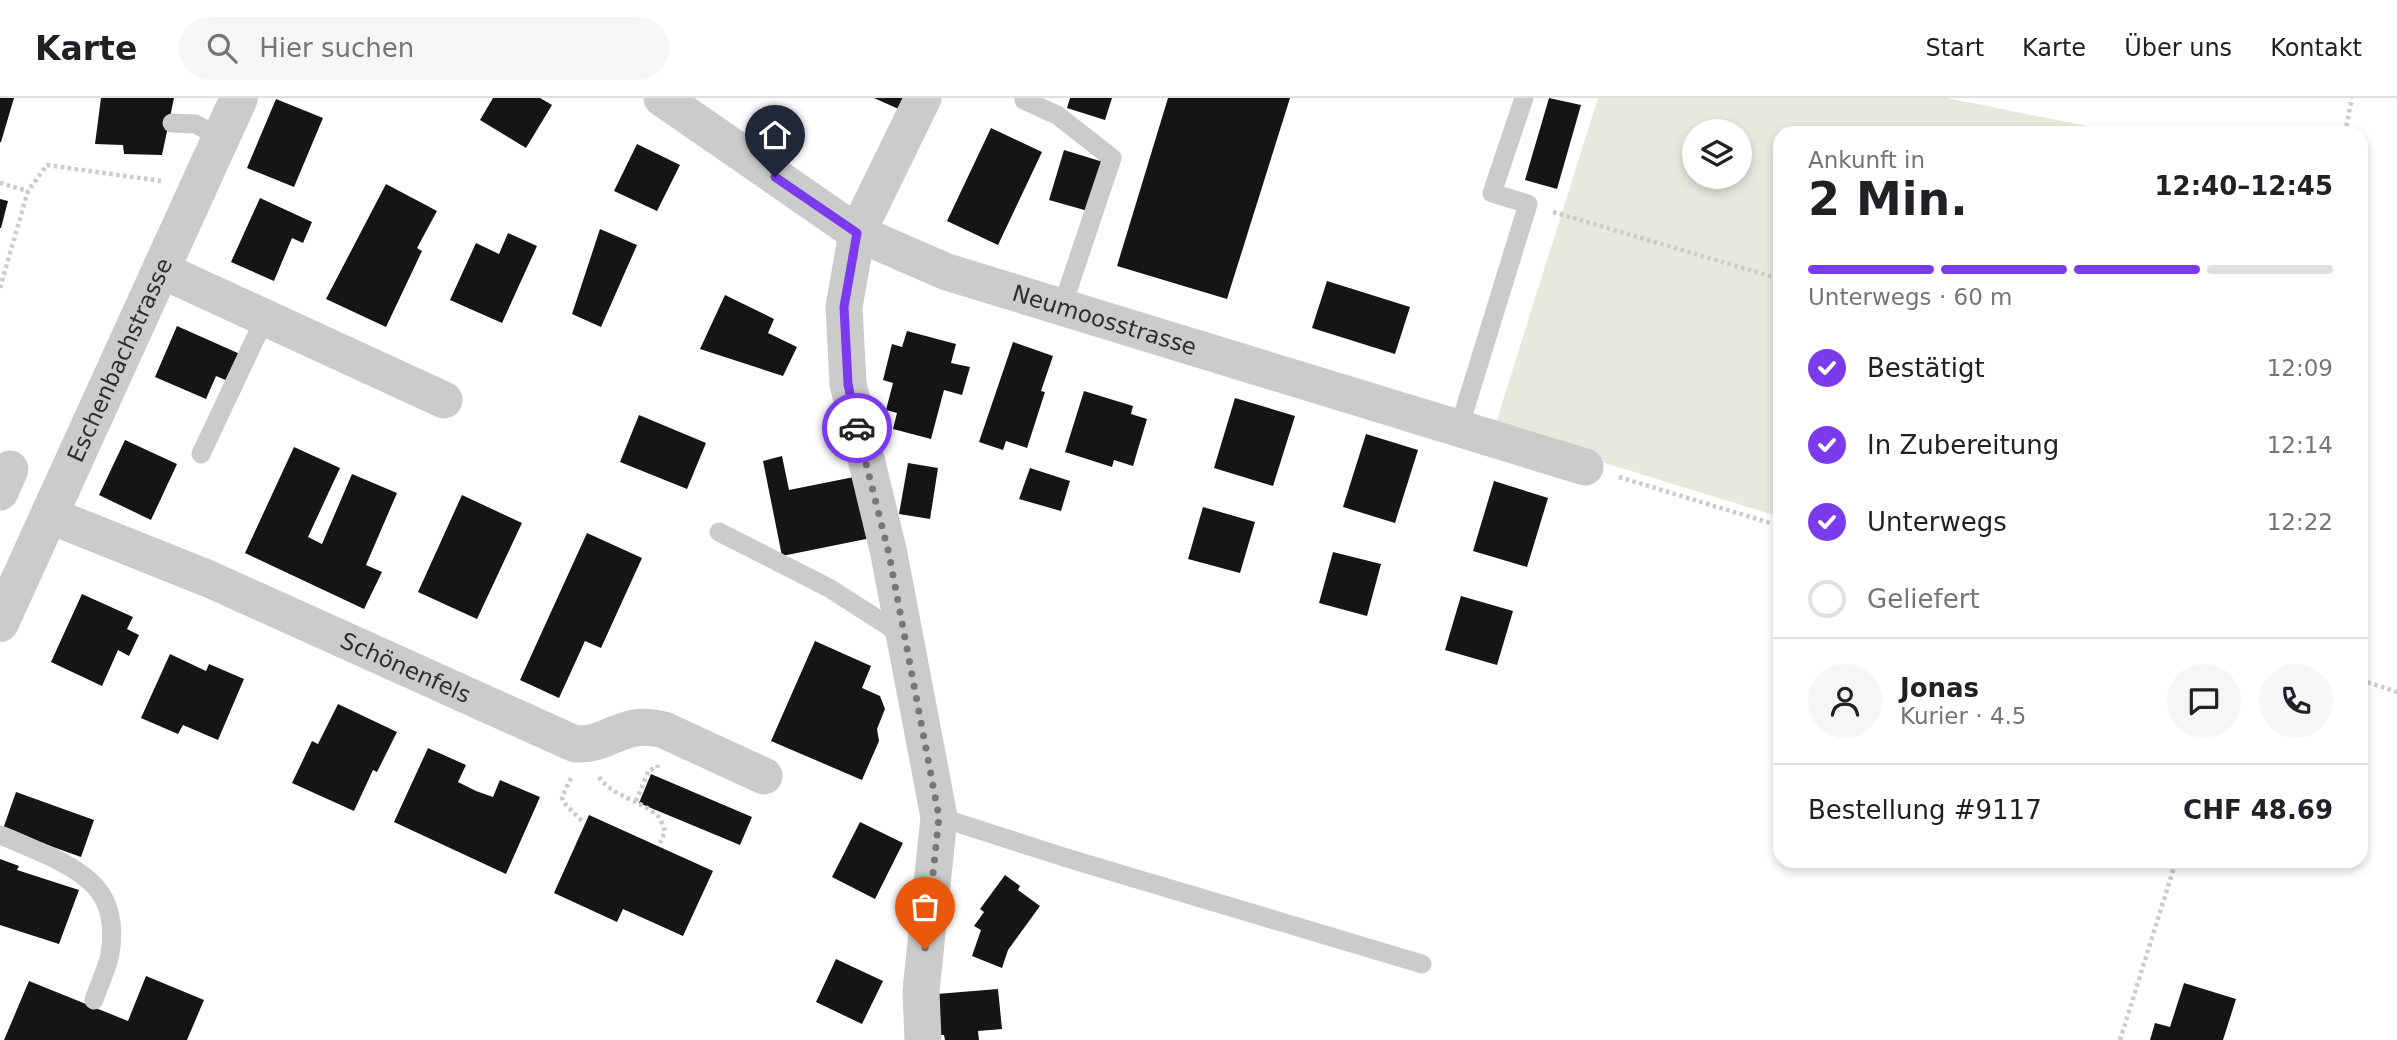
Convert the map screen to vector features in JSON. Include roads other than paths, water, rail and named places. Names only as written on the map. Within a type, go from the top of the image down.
[{"type":"street","name":"Eschenbachstrasse","points":[[0,623],[239,98]]},
{"type":"street","name":"Neumoosstrasse","points":[[662,98],[857,233],[947,272],[1585,467]]},
{"type":"street","points":[[923,98],[857,233],[844,307],[848,384],[889,554],[939,817],[921,991],[923,1040]]},
{"type":"street","points":[[161,270],[444,400]]},
{"type":"street","name":"Schönenfels","points":[[49,515],[209,579],[575,744],[601,742],[635,728],[656,728],[764,776]]},
{"type":"lane","points":[[1025,98],[1024,100],[1057,116],[1112,158],[1062,307]]},
{"type":"lane","points":[[1459,428],[1528,204],[1492,193],[1524,98]]},
{"type":"lane","points":[[172,123],[195,124],[221,137]]},
{"type":"lane","points":[[201,454],[265,318]]},
{"type":"lane","points":[[719,532],[829,589],[905,636]]},
{"type":"lane","points":[[939,817],[1422,964]]},
{"type":"lane","points":[[0,835],[71,866],[88,877],[99,890],[109,910],[112,933],[109,957],[94,1000]]}]
